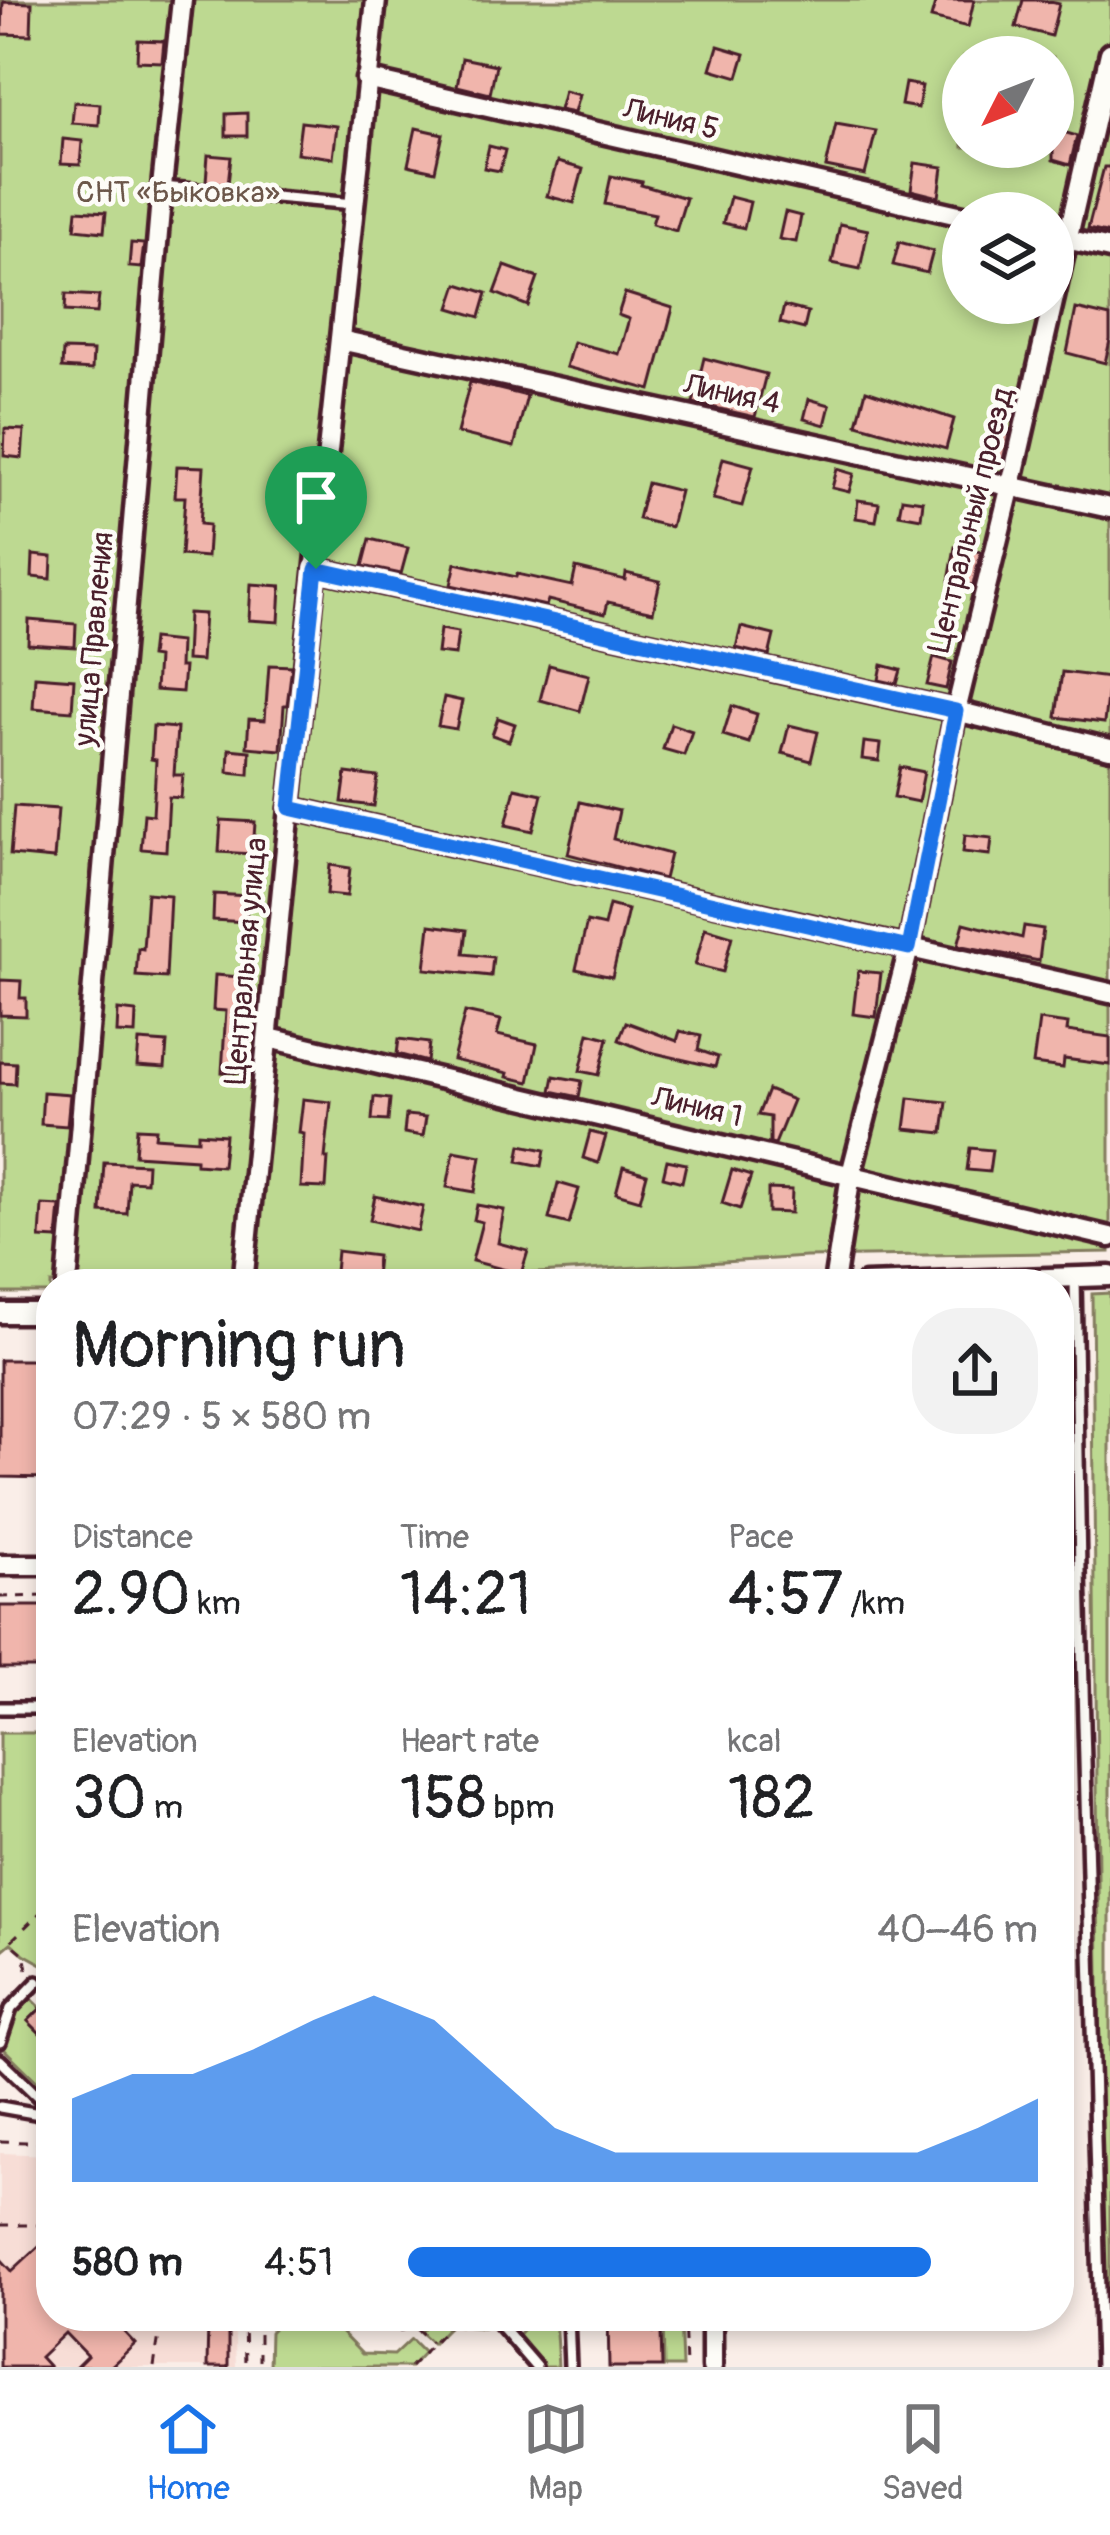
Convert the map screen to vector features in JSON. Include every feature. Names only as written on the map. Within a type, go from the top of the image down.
[{"type":"street","name":"улица Правления","points":[[68,1269],[182,0]]},
{"type":"street","name":"Центральная улица","points":[[245,1269],[376,0]]},
{"type":"street","name":"Центральный проезд","points":[[1073,192],[1110,53]]},
{"type":"street","name":"Линия 5","points":[[366,79],[942,211]]},
{"type":"street","points":[[1074,241],[1110,249]]},
{"type":"street","name":"Центральный проезд","points":[[836,1269],[851,1174],[909,948],[956,711],[1011,485],[1044,324]]},
{"type":"street","name":"Линия 4","points":[[340,340],[1110,508]]},
{"type":"street","points":[[316,569],[1110,748]]},
{"type":"street","points":[[290,808],[1110,993]]},
{"type":"street","name":"Линия 1","points":[[269,1038],[1110,1237]]},
{"type":"street","points":[[1075,1277],[1110,1276]]},
{"type":"street","points":[[0,1313],[36,1313]]},
{"type":"street","points":[[0,1565],[36,1565]]},
{"type":"street","points":[[712,2331],[712,2367]]},
{"type":"lane","points":[[162,187],[354,204]]},
{"type":"lane","points":[[1075,1277],[1101,2367]]},
{"type":"lane","points":[[0,1708],[36,1708]]},
{"type":"lane","points":[[0,2042],[10,2009],[34,1985]]},
{"type":"lane","points":[[0,2060],[36,2098]]},
{"type":"lane","points":[[0,2107],[36,2111]]},
{"type":"lane","points":[[505,2331],[536,2367]]},
{"type":"lane","points":[[569,2331],[570,2367]]},
{"type":"path","points":[[0,1597],[36,1596]]},
{"type":"path","points":[[34,1985],[24,1954],[10,1942],[36,1917]]},
{"type":"path","points":[[0,2140],[36,2142]]},
{"type":"path","points":[[0,2225],[36,2225]]},
{"type":"path","points":[[154,2367],[160,2331]]},
{"type":"path","points":[[244,2331],[245,2367]]},
{"type":"path","points":[[259,2331],[260,2367]]},
{"type":"path","points":[[420,2331],[432,2343]]},
{"type":"path","points":[[410,2367],[443,2331]]},
{"type":"path","points":[[685,2331],[686,2367]]},
{"type":"shaded area","points":[[0,2153],[36,2154],[36,2331],[235,2331],[236,2367],[0,2367]]},
{"type":"green space","name":"СНТ «Быковка»","points":[[0,0],[1110,0],[1110,1252],[806,1257],[606,1269],[36,1269],[36,1293],[0,1293]]},
{"type":"green space","points":[[1110,1293],[1110,2367],[1103,2367],[1092,1294]]},
{"type":"green space","points":[[0,1733],[36,1733],[36,1961],[11,1943],[0,1952]]},
{"type":"green space","points":[[31,1998],[36,2003],[36,2013],[28,2021],[36,2029],[36,2080],[4,2049],[15,2012]]},
{"type":"green space","points":[[340,2331],[362,2354],[394,2355],[411,2339],[424,2352],[410,2367],[269,2367],[270,2332]]},
{"type":"green space","points":[[421,2331],[444,2331],[432,2343]]},
{"type":"green space","points":[[521,2331],[556,2331],[558,2367],[536,2367],[513,2340]]},
{"type":"green space","points":[[663,2331],[681,2331],[682,2367],[664,2367]]},
{"type":"building","points":[[936,0],[974,0],[968,27],[931,18]]},
{"type":"building","points":[[1023,0],[1059,4],[1051,36],[1016,27]]},
{"type":"building","points":[[3,2],[32,3],[31,35],[2,34]]},
{"type":"building","points":[[138,40],[164,41],[162,62],[137,61]]},
{"type":"building","points":[[718,46],[745,54],[738,77],[711,69]]},
{"type":"building","points":[[462,58],[496,65],[490,94],[457,86]]},
{"type":"building","points":[[905,83],[922,86],[918,108],[901,105]]},
{"type":"building","points":[[564,91],[579,95],[574,113],[559,110]]},
{"type":"building","points":[[74,102],[100,104],[99,125],[72,123]]},
{"type":"building","points":[[247,113],[247,136],[226,136],[226,114]]},
{"type":"building","points":[[301,122],[337,126],[333,158],[297,153]]},
{"type":"building","points":[[836,124],[876,131],[865,175],[826,167]]},
{"type":"building","points":[[416,128],[443,134],[435,171],[408,165]]},
{"type":"building","points":[[63,139],[82,141],[80,165],[61,164]]},
{"type":"building","points":[[489,146],[505,150],[500,171],[484,168]]},
{"type":"building","points":[[208,155],[231,157],[228,184],[206,182]]},
{"type":"building","points":[[557,162],[583,169],[574,203],[547,196]]},
{"type":"building","points":[[915,163],[943,168],[939,197],[911,190]]},
{"type":"building","points":[[1104,167],[1110,167],[1110,234],[1088,229]]},
{"type":"building","points":[[611,176],[686,198],[676,231],[652,224],[655,214],[605,204]]},
{"type":"building","points":[[730,197],[750,202],[744,228],[723,223]]},
{"type":"building","points":[[77,210],[106,212],[104,232],[75,229]]},
{"type":"building","points":[[785,212],[801,216],[796,242],[779,239]]},
{"type":"building","points":[[840,224],[868,230],[860,269],[832,263]]},
{"type":"building","points":[[899,242],[933,251],[927,273],[893,265]]},
{"type":"building","points":[[131,243],[144,244],[141,268],[129,267]]},
{"type":"building","points":[[505,266],[538,278],[528,306],[495,293]]},
{"type":"building","points":[[458,284],[487,293],[480,317],[450,308]]},
{"type":"building","points":[[625,293],[673,308],[651,390],[566,367],[573,342],[619,354],[629,319],[618,315]]},
{"type":"building","points":[[66,294],[99,296],[97,313],[65,311]]},
{"type":"building","points":[[784,306],[808,312],[804,329],[780,323]]},
{"type":"building","points":[[1076,309],[1110,317],[1105,363],[1067,353]]},
{"type":"building","points":[[63,350],[93,351],[92,370],[62,368]]},
{"type":"building","points":[[704,358],[766,374],[755,417],[693,403]]},
{"type":"building","points":[[470,382],[527,396],[514,447],[457,433]]},
{"type":"building","points":[[866,390],[954,419],[946,449],[857,424]]},
{"type":"building","points":[[809,399],[830,405],[825,425],[804,419]]},
{"type":"building","points":[[993,426],[1010,430],[1003,460],[986,456]]},
{"type":"building","points":[[5,429],[24,430],[22,458],[4,456]]},
{"type":"building","points":[[723,458],[753,466],[742,506],[713,499]]},
{"type":"building","points":[[177,466],[204,467],[200,524],[209,525],[207,557],[181,555],[185,497],[175,497]]},
{"type":"building","points":[[837,469],[854,474],[849,492],[832,488]]},
{"type":"building","points":[[647,483],[680,491],[671,527],[638,519]]},
{"type":"building","points":[[902,498],[923,501],[921,518],[899,514]]},
{"type":"building","points":[[858,500],[879,503],[876,521],[856,518]]},
{"type":"building","points":[[370,539],[408,548],[401,574],[363,566]]},
{"type":"building","points":[[955,547],[981,552],[973,585],[949,581]]},
{"type":"building","points":[[33,555],[52,557],[51,579],[32,577]]},
{"type":"building","points":[[456,563],[572,586],[576,568],[625,580],[626,573],[660,581],[653,612],[608,602],[605,614],[451,585]]},
{"type":"building","points":[[251,584],[281,586],[279,622],[249,620]]},
{"type":"building","points":[[188,613],[204,614],[201,661],[186,660]]},
{"type":"building","points":[[29,620],[76,624],[75,647],[28,644]]},
{"type":"building","points":[[741,627],[774,635],[769,656],[736,648]]},
{"type":"building","points":[[440,629],[458,632],[455,655],[437,653]]},
{"type":"building","points":[[152,639],[180,642],[182,692],[155,690],[157,658],[150,657]]},
{"type":"building","points":[[934,657],[952,662],[946,689],[927,685]]},
{"type":"building","points":[[269,665],[292,666],[281,750],[247,747],[249,719],[265,720]]},
{"type":"building","points":[[549,665],[589,675],[580,711],[540,700]]},
{"type":"building","points":[[882,665],[901,670],[897,684],[879,680]]},
{"type":"building","points":[[1062,672],[1109,678],[1104,723],[1056,717]]},
{"type":"building","points":[[35,676],[74,679],[72,711],[33,708]]},
{"type":"building","points":[[444,697],[462,701],[456,729],[438,726]]},
{"type":"building","points":[[732,706],[757,714],[749,743],[723,735]]},
{"type":"building","points":[[498,718],[515,724],[509,741],[492,735]]},
{"type":"building","points":[[671,724],[692,731],[684,755],[663,749]]},
{"type":"building","points":[[789,725],[818,732],[811,761],[782,753]]},
{"type":"building","points":[[153,726],[177,728],[174,775],[183,775],[181,798],[169,797],[166,851],[141,849],[144,814],[153,815]]},
{"type":"building","points":[[864,742],[881,744],[879,761],[862,759]]},
{"type":"building","points":[[229,749],[250,751],[249,774],[228,772]]},
{"type":"building","points":[[900,767],[924,772],[918,802],[894,797]]},
{"type":"building","points":[[346,773],[378,777],[374,806],[342,802]]},
{"type":"building","points":[[515,788],[542,794],[533,831],[506,825]]},
{"type":"building","points":[[580,802],[619,811],[613,839],[670,854],[664,879],[568,854]]},
{"type":"building","points":[[14,806],[58,809],[54,859],[10,855]]},
{"type":"building","points":[[221,820],[255,822],[253,854],[219,852]]},
{"type":"building","points":[[965,835],[992,838],[990,855],[963,852]]},
{"type":"building","points":[[330,865],[350,868],[347,896],[327,894]]},
{"type":"building","points":[[147,893],[170,895],[166,978],[136,976]]},
{"type":"building","points":[[214,894],[248,896],[246,922],[213,920]]},
{"type":"building","points":[[609,905],[628,910],[612,977],[576,969],[587,922],[604,926]]},
{"type":"building","points":[[964,923],[1022,938],[1024,926],[1043,929],[1039,961],[958,945]]},
{"type":"building","points":[[430,925],[467,930],[464,954],[493,957],[491,976],[425,969]]},
{"type":"building","points":[[705,928],[732,936],[723,972],[695,965]]},
{"type":"building","points":[[858,971],[881,973],[876,1017],[853,1014]]},
{"type":"building","points":[[215,975],[253,978],[248,1074],[222,1072],[226,1011],[213,1010]]},
{"type":"building","points":[[0,980],[21,981],[26,1016],[0,1015]]},
{"type":"building","points":[[118,1010],[136,1012],[135,1034],[117,1033]]},
{"type":"building","points":[[465,1012],[501,1020],[497,1035],[537,1044],[529,1082],[453,1060]]},
{"type":"building","points":[[1039,1020],[1068,1024],[1067,1031],[1110,1037],[1110,1065],[1064,1059],[1063,1068],[1033,1064]]},
{"type":"building","points":[[626,1022],[677,1041],[680,1031],[701,1036],[698,1050],[718,1057],[715,1067],[619,1040]]},
{"type":"building","points":[[589,1033],[608,1038],[599,1075],[580,1071]]},
{"type":"building","points":[[399,1039],[429,1043],[427,1062],[397,1054]]},
{"type":"building","points":[[139,1041],[167,1043],[165,1068],[137,1066]]},
{"type":"building","points":[[0,1062],[16,1063],[15,1084],[0,1083]]},
{"type":"building","points":[[554,1076],[582,1081],[579,1097],[551,1091]]},
{"type":"building","points":[[768,1090],[793,1100],[775,1144],[770,1143],[770,1117],[758,1115]]},
{"type":"building","points":[[43,1092],[70,1094],[67,1126],[41,1124]]},
{"type":"building","points":[[374,1097],[390,1099],[388,1121],[372,1120]]},
{"type":"building","points":[[909,1098],[947,1102],[943,1133],[905,1129]]},
{"type":"building","points":[[303,1099],[331,1102],[326,1188],[301,1187]]},
{"type":"building","points":[[406,1115],[426,1117],[423,1136],[404,1133]]},
{"type":"building","points":[[137,1128],[156,1129],[155,1137],[198,1140],[198,1133],[225,1135],[222,1166],[196,1164],[196,1159],[135,1155]]},
{"type":"building","points":[[590,1132],[606,1136],[598,1163],[583,1158]]},
{"type":"building","points":[[521,1145],[545,1150],[542,1166],[518,1161]]},
{"type":"building","points":[[970,1148],[992,1150],[989,1172],[967,1170]]},
{"type":"building","points":[[454,1151],[481,1156],[475,1192],[447,1187]]},
{"type":"building","points":[[667,1160],[686,1164],[682,1182],[663,1177]]},
{"type":"building","points":[[104,1162],[147,1164],[146,1182],[129,1181],[127,1214],[101,1212]]},
{"type":"building","points":[[623,1167],[647,1174],[640,1200],[616,1193]]},
{"type":"building","points":[[732,1170],[751,1176],[740,1209],[722,1203]]},
{"type":"building","points":[[558,1183],[579,1189],[569,1224],[549,1219]]},
{"type":"building","points":[[768,1189],[792,1190],[791,1213],[768,1212]]},
{"type":"building","points":[[375,1196],[423,1207],[418,1231],[370,1220]]},
{"type":"building","points":[[42,1205],[60,1206],[57,1239],[40,1238]]},
{"type":"building","points":[[477,1205],[504,1210],[498,1243],[528,1251],[523,1269],[472,1261],[482,1222],[474,1220]]},
{"type":"building","points":[[337,1251],[377,1256],[376,1269],[335,1269]]},
{"type":"building","points":[[0,1360],[36,1360],[36,1478],[0,1477]]},
{"type":"building","points":[[0,1606],[36,1606],[36,1668],[0,1668]]},
{"type":"building","points":[[36,2249],[36,2331],[123,2331],[135,2344],[110,2367],[76,2367],[87,2356],[65,2333],[40,2357],[49,2367],[0,2367],[0,2258],[12,2271]]},
{"type":"building","points":[[208,2331],[228,2331],[228,2367],[207,2367]]},
{"type":"building","points":[[608,2331],[661,2332],[662,2367],[609,2367]]},
{"type":"route","points":[[316,569],[956,711],[909,948],[290,808],[316,569]]}]
